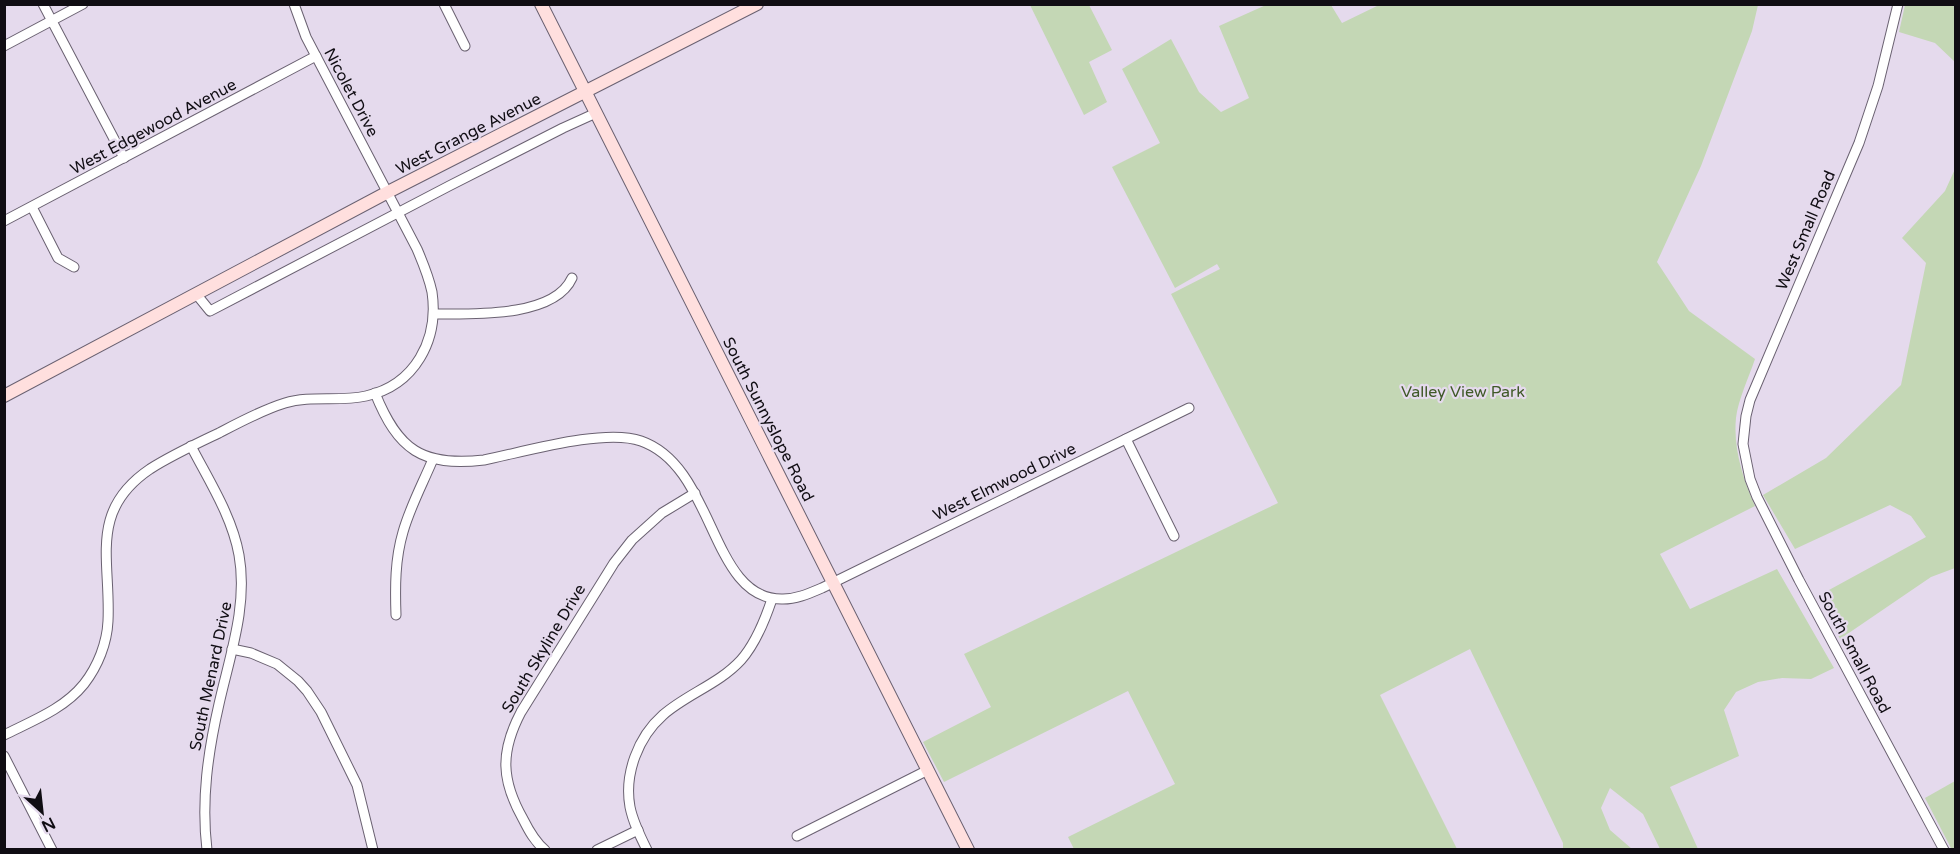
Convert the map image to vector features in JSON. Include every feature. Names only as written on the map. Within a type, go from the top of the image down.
[{"type":"street","points":[[44,4],[124,158]]},
{"type":"street","points":[[4,46],[83,4]]},
{"type":"street","name":"Nicolet Drive","points":[[294,4],[306,37],[417,249],[429,282],[434,314]]},
{"type":"street","points":[[444,4],[465,46]]},
{"type":"street","name":"South Sunnyslope Road","points":[[541,4],[968,849]]},
{"type":"street","name":"West Grange Avenue","points":[[4,396],[388,192],[757,4]]},
{"type":"street","name":"West Small Road","points":[[1747,466],[1743,433],[1750,400],[1863,134],[1878,86],[1898,4]]},
{"type":"street","name":"West Edgewood Avenue","points":[[4,221],[316,56]]},
{"type":"street","points":[[197,295],[210,311],[399,212],[596,113]]},
{"type":"street","points":[[32,207],[58,258],[74,267]]},
{"type":"street","points":[[4,735],[64,703],[84,684],[93,670],[104,644],[108,622],[106,535],[117,503],[134,481],[191,446],[248,417],[286,402],[357,397],[375,393],[399,381],[421,358],[430,337],[434,314],[500,312],[527,307],[557,296],[568,286],[572,278]]},
{"type":"street","points":[[375,393],[385,418],[401,439],[412,448],[433,459],[451,462],[484,460],[603,437],[632,438],[655,447],[681,471],[695,493],[718,543],[738,577],[753,591],[772,599],[750,648],[741,659],[719,678],[662,716],[640,746],[629,780],[630,807],[647,849]]},
{"type":"street","name":"West Elmwood Drive","points":[[772,599],[795,598],[833,582],[1190,408]]},
{"type":"street","points":[[1126,439],[1174,536]]},
{"type":"street","name":"South Menard Drive","points":[[191,446],[235,534],[242,591],[241,606],[207,764],[204,818],[207,849]]},
{"type":"street","points":[[396,615],[395,581],[399,549],[409,513],[433,459]]},
{"type":"street","name":"South Small Road","points":[[1747,466],[1757,496],[1795,571],[1944,849]]},
{"type":"street","name":"South Skyline Drive","points":[[545,849],[539,845],[531,833],[512,796],[506,774],[505,759],[512,730],[583,611],[620,555],[650,522],[695,493]]},
{"type":"street","points":[[232,649],[251,653],[277,664],[307,691],[321,712],[357,785],[373,849]]},
{"type":"street","points":[[4,756],[52,849]]},
{"type":"street","points":[[797,836],[928,770]]},
{"type":"street","points":[[597,849],[638,830]]},
{"type":"green space","points":[[1030,5],[1089,5],[1112,50],[1089,62],[1107,102],[1084,115]]},
{"type":"green space","name":"Valley View Park","points":[[1266,5],[1331,5],[1342,23],[1379,5],[1758,5],[1752,31],[1701,166],[1657,262],[1689,311],[1755,359],[1739,404],[1735,429],[1740,463],[1755,506],[1660,554],[1690,609],[1777,569],[1834,668],[1811,679],[1782,678],[1758,682],[1736,692],[1724,710],[1739,756],[1670,787],[1698,849],[1660,849],[1643,814],[1610,788],[1601,808],[1610,830],[1632,849],[1563,849],[1563,843],[1470,649],[1380,695],[1457,849],[1074,849],[1068,837],[1175,784],[1128,691],[944,782],[923,742],[991,707],[964,654],[1278,503],[1171,294],[1220,269],[1217,264],[1175,288],[1112,167],[1160,143],[1122,69],[1171,39],[1199,92],[1221,112],[1249,98],[1219,26]]},
{"type":"green space","points":[[1905,5],[1955,5],[1955,62],[1935,43],[1899,32]]},
{"type":"green space","points":[[1955,169],[1955,568],[1931,577],[1840,639],[1818,596],[1926,537],[1911,516],[1890,505],[1795,549],[1763,495],[1826,458],[1901,385],[1926,263],[1902,238],[1945,191]]},
{"type":"green space","points":[[1955,781],[1956,849],[1952,850],[1925,798]]}]
